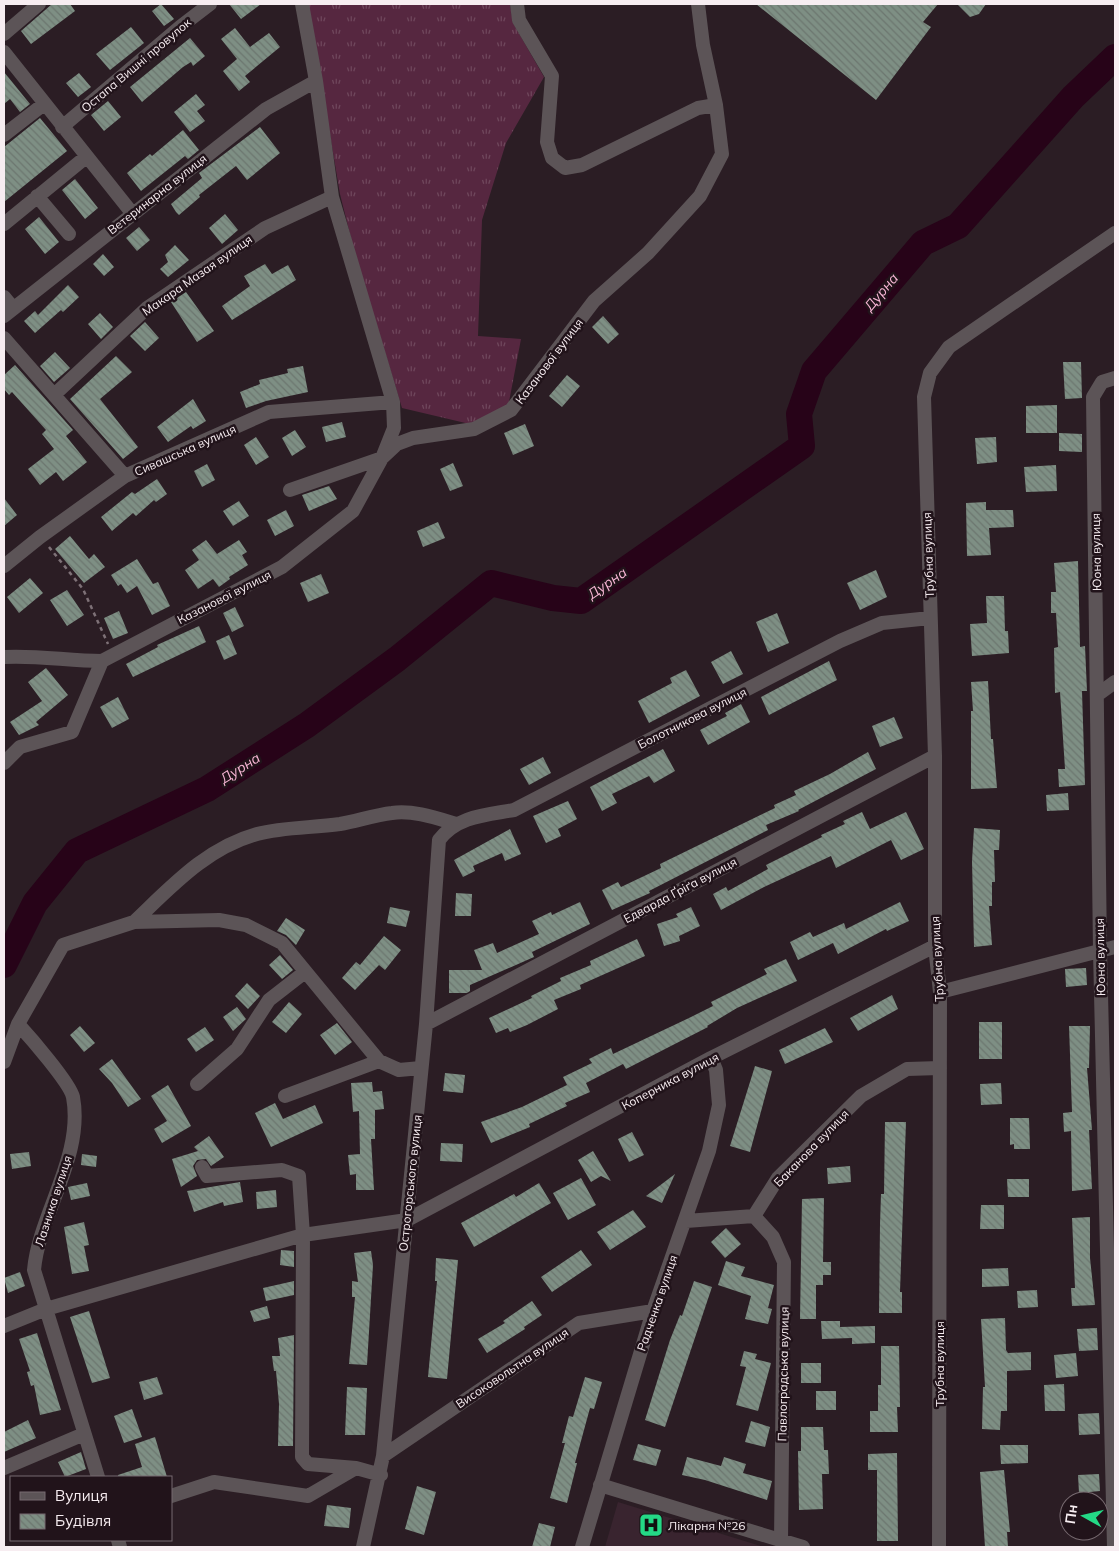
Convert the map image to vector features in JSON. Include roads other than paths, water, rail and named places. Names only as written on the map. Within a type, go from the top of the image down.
[{"type":"street","points":[[4,34],[39,4]]},
{"type":"street","name":"Остапа Вишні провулок","points":[[62,128],[180,26],[210,4]]},
{"type":"street","points":[[290,490],[382,458],[394,428],[393,402],[332,197],[316,81],[302,4]]},
{"type":"street","points":[[517,4],[519,20],[552,76],[547,142],[552,158],[564,168],[582,165],[698,108],[716,105]]},
{"type":"street","name":"Казанової вулиця","points":[[108,658],[282,567],[353,511],[382,458],[397,444],[414,438],[474,429],[511,410],[594,302],[648,253],[700,196],[722,154],[716,105],[702,45],[698,4]]},
{"type":"street","points":[[4,52],[62,128],[132,213]]},
{"type":"street","name":"Ветеринарна вулиця","points":[[8,312],[266,109],[316,81]]},
{"type":"street","points":[[4,135],[44,104]]},
{"type":"street","points":[[4,224],[86,157]]},
{"type":"street","points":[[37,196],[69,234]]},
{"type":"street","name":"Макара Мазая вулиця","points":[[54,395],[147,308],[265,228],[332,197]]},
{"type":"street","name":"Трубна вулиця","points":[[939,1547],[940,992],[935,946],[935,756],[924,397],[930,373],[949,347],[1115,233]]},
{"type":"street","points":[[4,297],[8,312]]},
{"type":"street","points":[[4,338],[125,476]]},
{"type":"street","name":"Юона вулиця","points":[[1114,1547],[1100,950],[1093,397],[1102,382],[1115,378]]},
{"type":"street","name":"Сивашська вулиця","points":[[4,566],[40,537],[125,476],[269,412],[393,402]]},
{"type":"street","name":"Болотникова вулиця","points":[[456,824],[479,816],[514,810],[840,641],[882,623],[930,618]]},
{"type":"street","points":[[4,656],[36,655],[77,661],[108,658]]},
{"type":"street","points":[[4,763],[20,747],[72,732],[108,658]]},
{"type":"street","points":[[1098,695],[1115,682]]},
{"type":"street","name":"Едварда Ґріґа вулиця","points":[[426,1024],[935,756]]},
{"type":"street","points":[[134,922],[185,874],[208,856],[231,844],[257,834],[341,824],[394,812],[427,816],[456,824]]},
{"type":"street","name":"Острогорського вулиця","points":[[363,1547],[381,1475],[426,1024],[439,840],[447,829],[456,824]]},
{"type":"street","points":[[4,1062],[18,1024],[63,945],[134,922],[219,920],[246,925],[282,943],[379,1061],[398,1070],[421,1068]]},
{"type":"street","name":"Коперника вулиця","points":[[4,1326],[46,1309],[303,1235],[407,1220],[711,1058],[935,946]]},
{"type":"street","points":[[940,992],[1115,947]]},
{"type":"street","points":[[197,1084],[237,1049],[269,1000],[305,972]]},
{"type":"street","name":"Лазника вулиця","points":[[18,1024],[40,1048],[73,1096],[73,1136],[60,1184],[36,1248],[34,1270],[98,1476]]},
{"type":"street","name":"Радченка вулиця","points":[[582,1547],[653,1311],[686,1221],[708,1151],[719,1105],[716,1070],[711,1058]]},
{"type":"street","points":[[285,1096],[379,1061]]},
{"type":"street","name":"Баканова вулиця","points":[[754,1216],[778,1178],[861,1096],[907,1069],[940,1068]]},
{"type":"street","points":[[202,1167],[207,1176],[282,1170],[299,1176],[303,1235],[302,1457],[308,1464],[356,1468],[381,1475]]},
{"type":"street","points":[[686,1221],[754,1216]]},
{"type":"street","name":"Павлоградська вулиця","points":[[754,1216],[773,1237],[784,1262],[781,1542]]},
{"type":"street","name":"Високовольтна вулиця","points":[[383,1456],[579,1323],[653,1311]]},
{"type":"street","points":[[4,1468],[84,1434]]},
{"type":"street","points":[[172,1496],[214,1482],[308,1496],[356,1468]]},
{"type":"street","points":[[600,1485],[781,1542],[803,1547]]},
{"type":"waterway","name":"Дурна","points":[[4,965],[35,903],[77,851],[207,789],[307,725],[397,659],[491,583],[553,598],[581,601],[802,446],[799,414],[814,371],[923,243],[958,226],[1073,97],[1115,57]]},
{"type":"place","name":"Лікарня №26","points":[[651,1525]]}]
